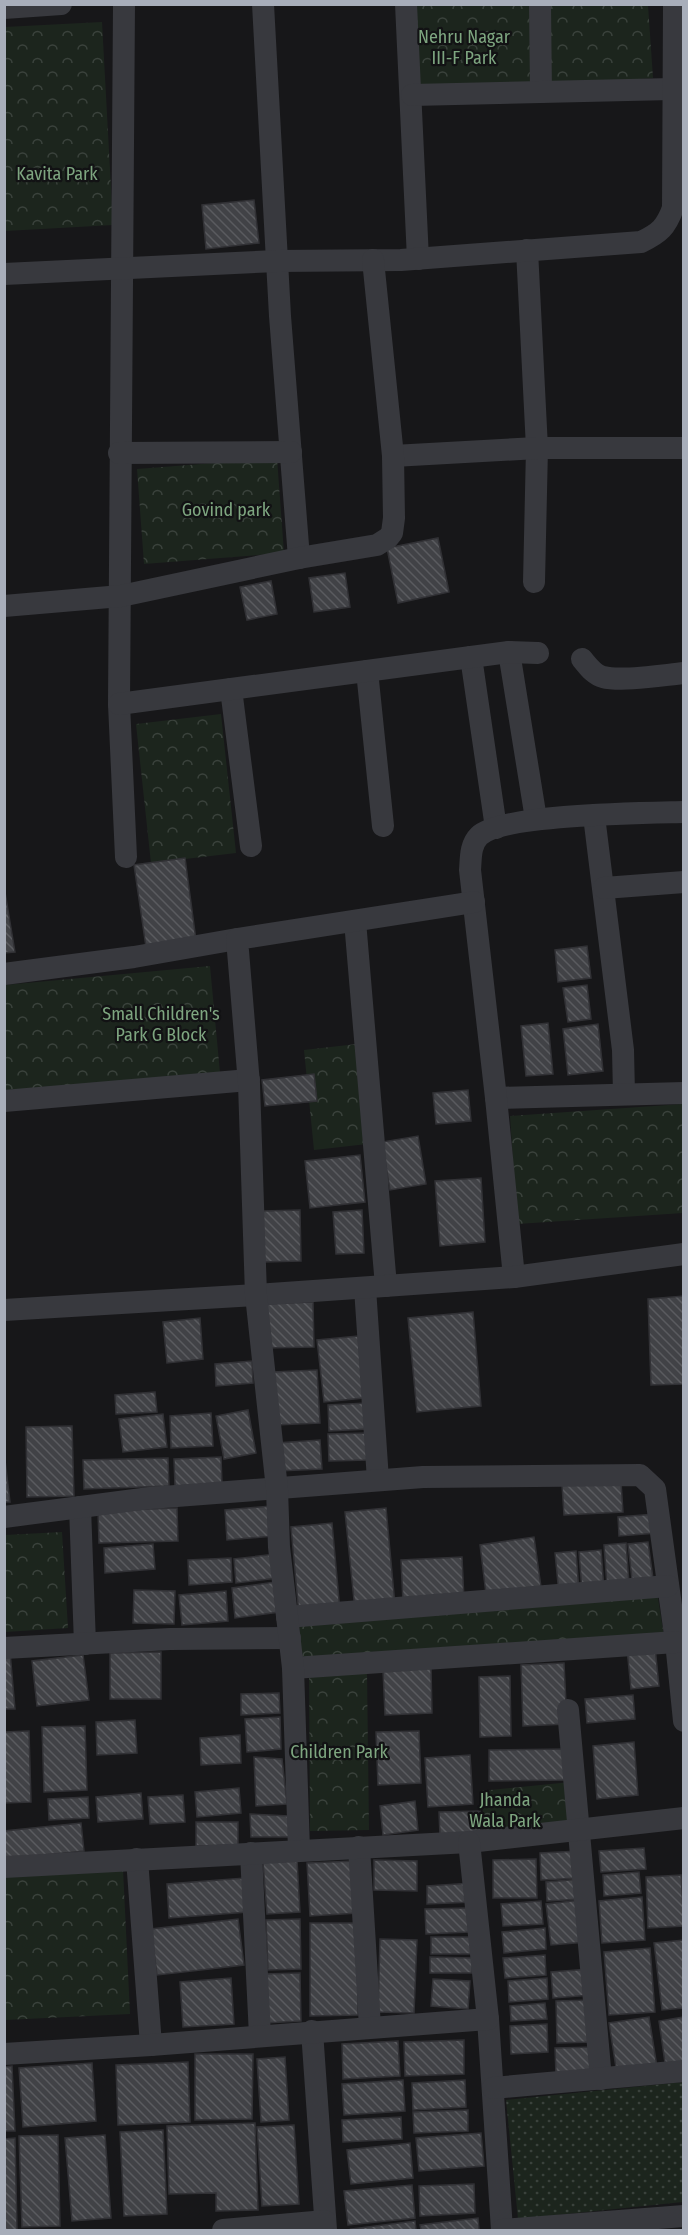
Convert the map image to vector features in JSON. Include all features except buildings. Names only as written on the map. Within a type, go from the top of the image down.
[{"type":"street","points":[[4,9],[61,4]]},
{"type":"street","points":[[124,4],[119,704],[126,857]]},
{"type":"street","points":[[264,4],[277,261],[299,558]]},
{"type":"street","points":[[406,4],[418,259]]},
{"type":"street","points":[[540,4],[541,92]]},
{"type":"street","points":[[4,274],[277,261],[418,259],[641,242],[656,235],[668,221],[673,208],[674,4]]},
{"type":"street","points":[[412,95],[672,89]]},
{"type":"street","points":[[527,250],[537,448],[534,582]]},
{"type":"street","points":[[4,606],[121,596],[299,558],[376,545],[388,538],[392,532],[394,518],[393,456],[373,260]]},
{"type":"street","points":[[393,456],[537,448],[684,448]]},
{"type":"street","points":[[119,453],[291,452]]},
{"type":"street","points":[[119,704],[509,652],[538,653]]},
{"type":"street","points":[[509,652],[536,819]]},
{"type":"street","points":[[471,657],[496,828]]},
{"type":"street","points":[[582,659],[593,672],[603,677],[684,673]]},
{"type":"street","points":[[367,671],[383,826]]},
{"type":"street","points":[[231,689],[250,846]]},
{"type":"street","points":[[514,1277],[470,870],[473,843],[481,834],[496,828],[536,819],[684,812]]},
{"type":"street","points":[[594,816],[623,1050],[624,1094]]},
{"type":"street","points":[[604,888],[684,882]]},
{"type":"street","points":[[4,974],[134,957],[474,902]]},
{"type":"street","points":[[355,921],[375,1287],[378,1480]]},
{"type":"street","points":[[237,939],[249,1080],[256,1295],[277,1489],[279,1547],[293,1668],[299,1850]]},
{"type":"street","points":[[4,1101],[249,1080]]},
{"type":"street","points":[[496,1098],[684,1093]]},
{"type":"street","points":[[4,1310],[514,1277],[684,1254]]},
{"type":"street","points":[[4,1517],[150,1498],[423,1477],[640,1475],[655,1490],[676,1642],[684,1721]]},
{"type":"street","points":[[80,1508],[85,1644]]},
{"type":"street","points":[[4,1648],[170,1639],[668,1586]]},
{"type":"street","points":[[293,1668],[676,1642]]},
{"type":"street","points":[[568,1710],[601,2079]]},
{"type":"street","points":[[4,1867],[469,1842],[684,1818]]},
{"type":"street","points":[[469,1842],[488,2019],[502,2230],[684,2216]]},
{"type":"street","points":[[359,1847],[370,2027]]},
{"type":"street","points":[[251,1853],[260,2036]]},
{"type":"street","points":[[138,1860],[151,2045]]},
{"type":"street","points":[[4,2054],[488,2019]]},
{"type":"street","points":[[223,2230],[325,2226],[312,2031]]},
{"type":"street","points":[[493,2088],[684,2071]]},
{"type":"green space","name":"Nehru Nagar III-F Park","points":[[409,5],[648,5],[653,78],[414,94]]},
{"type":"green space","name":"Kavita Park","points":[[102,22],[113,225],[5,231],[5,27]]},
{"type":"green space","name":"Govind park","points":[[277,458],[284,553],[144,564],[137,469]]},
{"type":"green space","points":[[221,714],[236,853],[151,863],[136,724]]},
{"type":"green space","name":"Small Children's Park G Block","points":[[210,966],[220,1073],[5,1093],[5,985]]},
{"type":"green space","points":[[357,1044],[367,1144],[314,1150],[304,1050]]},
{"type":"green space","points":[[683,1104],[683,1213],[517,1224],[510,1116]]},
{"type":"green space","points":[[62,1532],[68,1628],[5,1632],[5,1535]]},
{"type":"green space","points":[[657,1592],[664,1636],[301,1661],[299,1620]]},
{"type":"green space","name":"Children Park","points":[[367,1673],[369,1830],[310,1831],[309,1674]]},
{"type":"green space","name":"Jhanda Wala Park","points":[[571,1782],[574,1825],[485,1834],[481,1791]]},
{"type":"green space","points":[[123,1869],[130,2014],[5,2020],[5,1875]]},
{"type":"green space","points":[[683,2082],[683,2202],[518,2219],[506,2100]]}]
